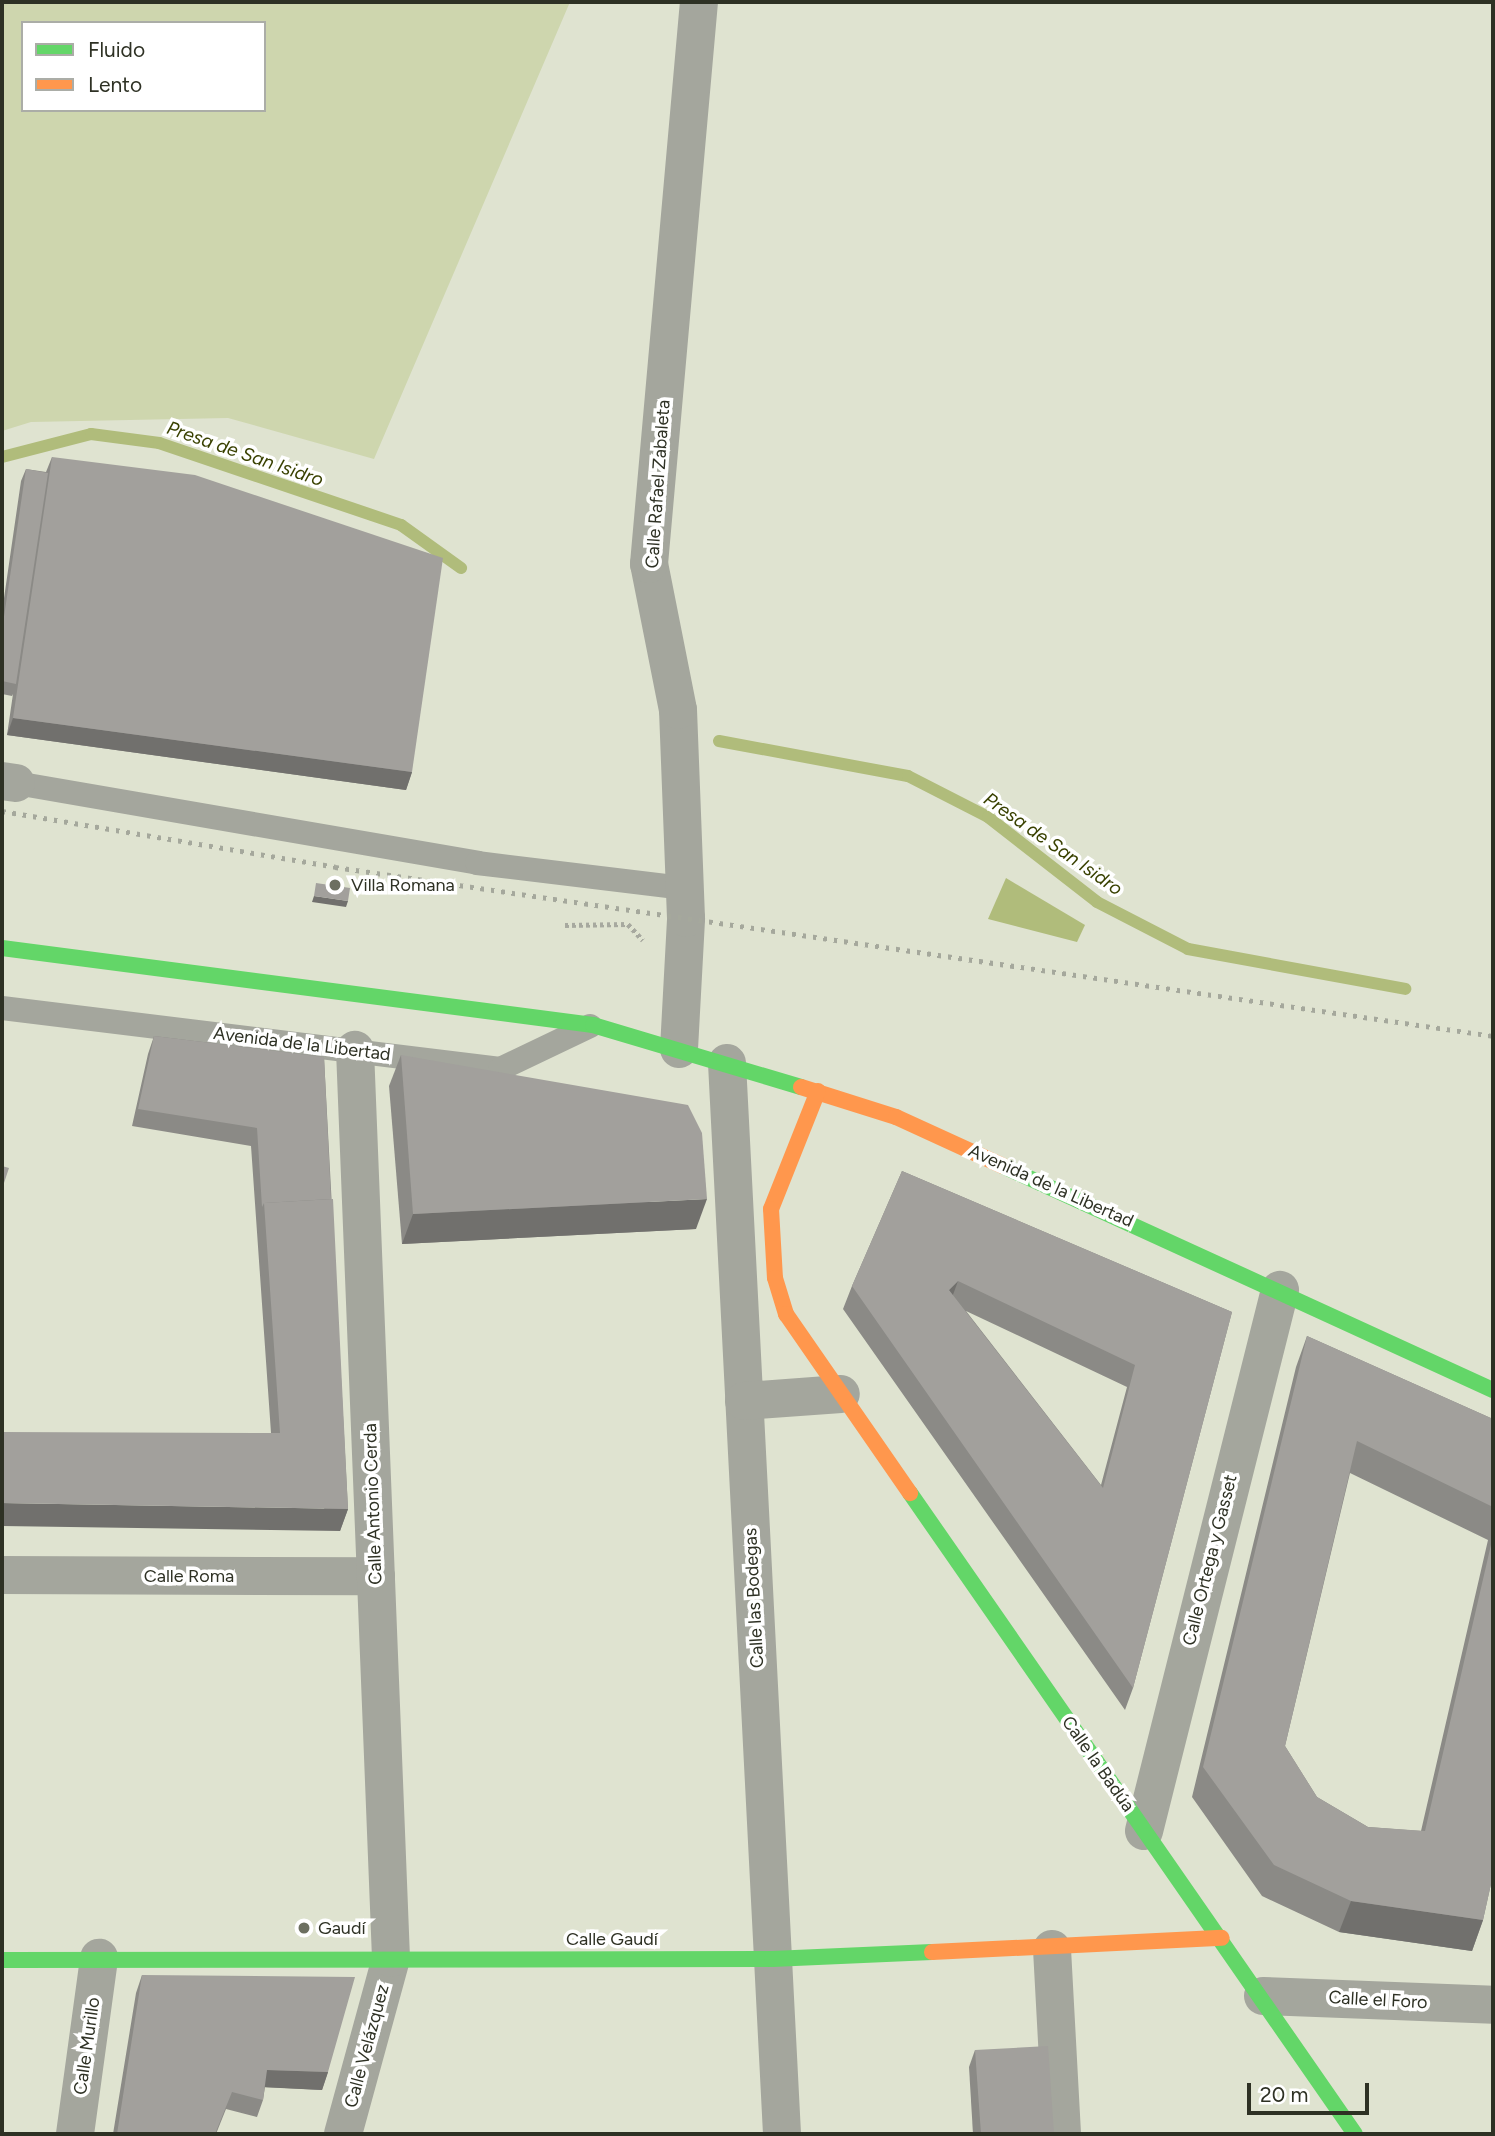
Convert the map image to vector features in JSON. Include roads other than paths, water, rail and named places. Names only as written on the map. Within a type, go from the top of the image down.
[{"type":"street","name":"Calle Rafael Zabaleta","points":[[679,1049],[685,888],[678,710],[649,564],[699,2]]},
{"type":"street","name":"Avenida de la Libertad","points":[[2,948],[593,1025],[727,1063],[896,1117],[1280,1290],[1493,1390]]},
{"type":"street","name":"Calle Antonio Cerda","points":[[355,1050],[391,1958]]},
{"type":"street","name":"Calle las Bodegas","points":[[727,1063],[782,2134]]},
{"type":"street","name":"Calle la Badúa","points":[[818,1091],[771,1209],[775,1278],[786,1314],[1144,1831],[1263,1996],[1355,2134]]},
{"type":"street","points":[[737,1250],[786,1314]]},
{"type":"street","name":"Calle Ortega y Gasset","points":[[1144,1831],[1280,1290]]},
{"type":"street","points":[[744,1401],[841,1394]]},
{"type":"street","name":"Calle Roma","points":[[2,1575],[376,1576]]},
{"type":"street","name":"Calle Gaudí","points":[[2,1960],[772,1959],[1052,1949],[1222,1938]]},
{"type":"street","points":[[1052,1949],[1062,2134]]},
{"type":"street","name":"Calle Murillo","points":[[75,2134],[99,1958]]},
{"type":"street","name":"Calle Velázquez","points":[[343,2134],[391,1958]]},
{"type":"street","name":"Calle el Foro","points":[[1263,1996],[1493,2005]]},
{"type":"lane","points":[[9,782],[477,863],[685,888]]},
{"type":"lane","name":"Avenida de la Libertad","points":[[2,1008],[500,1069],[593,1025]]},
{"type":"waterway","name":"Presa de San Isidro","points":[[2,457],[91,434],[159,443],[401,525],[461,568]]},
{"type":"waterway","name":"Presa de San Isidro","points":[[719,741],[908,776],[988,817],[1097,902],[1188,949],[1405,989]]},
{"type":"railway","points":[[2,811],[335,867],[1493,1036]]},
{"type":"place","name":"Villa Romana","points":[[335,885]]},
{"type":"place","name":"Gaudí","points":[[304,1928]]}]
